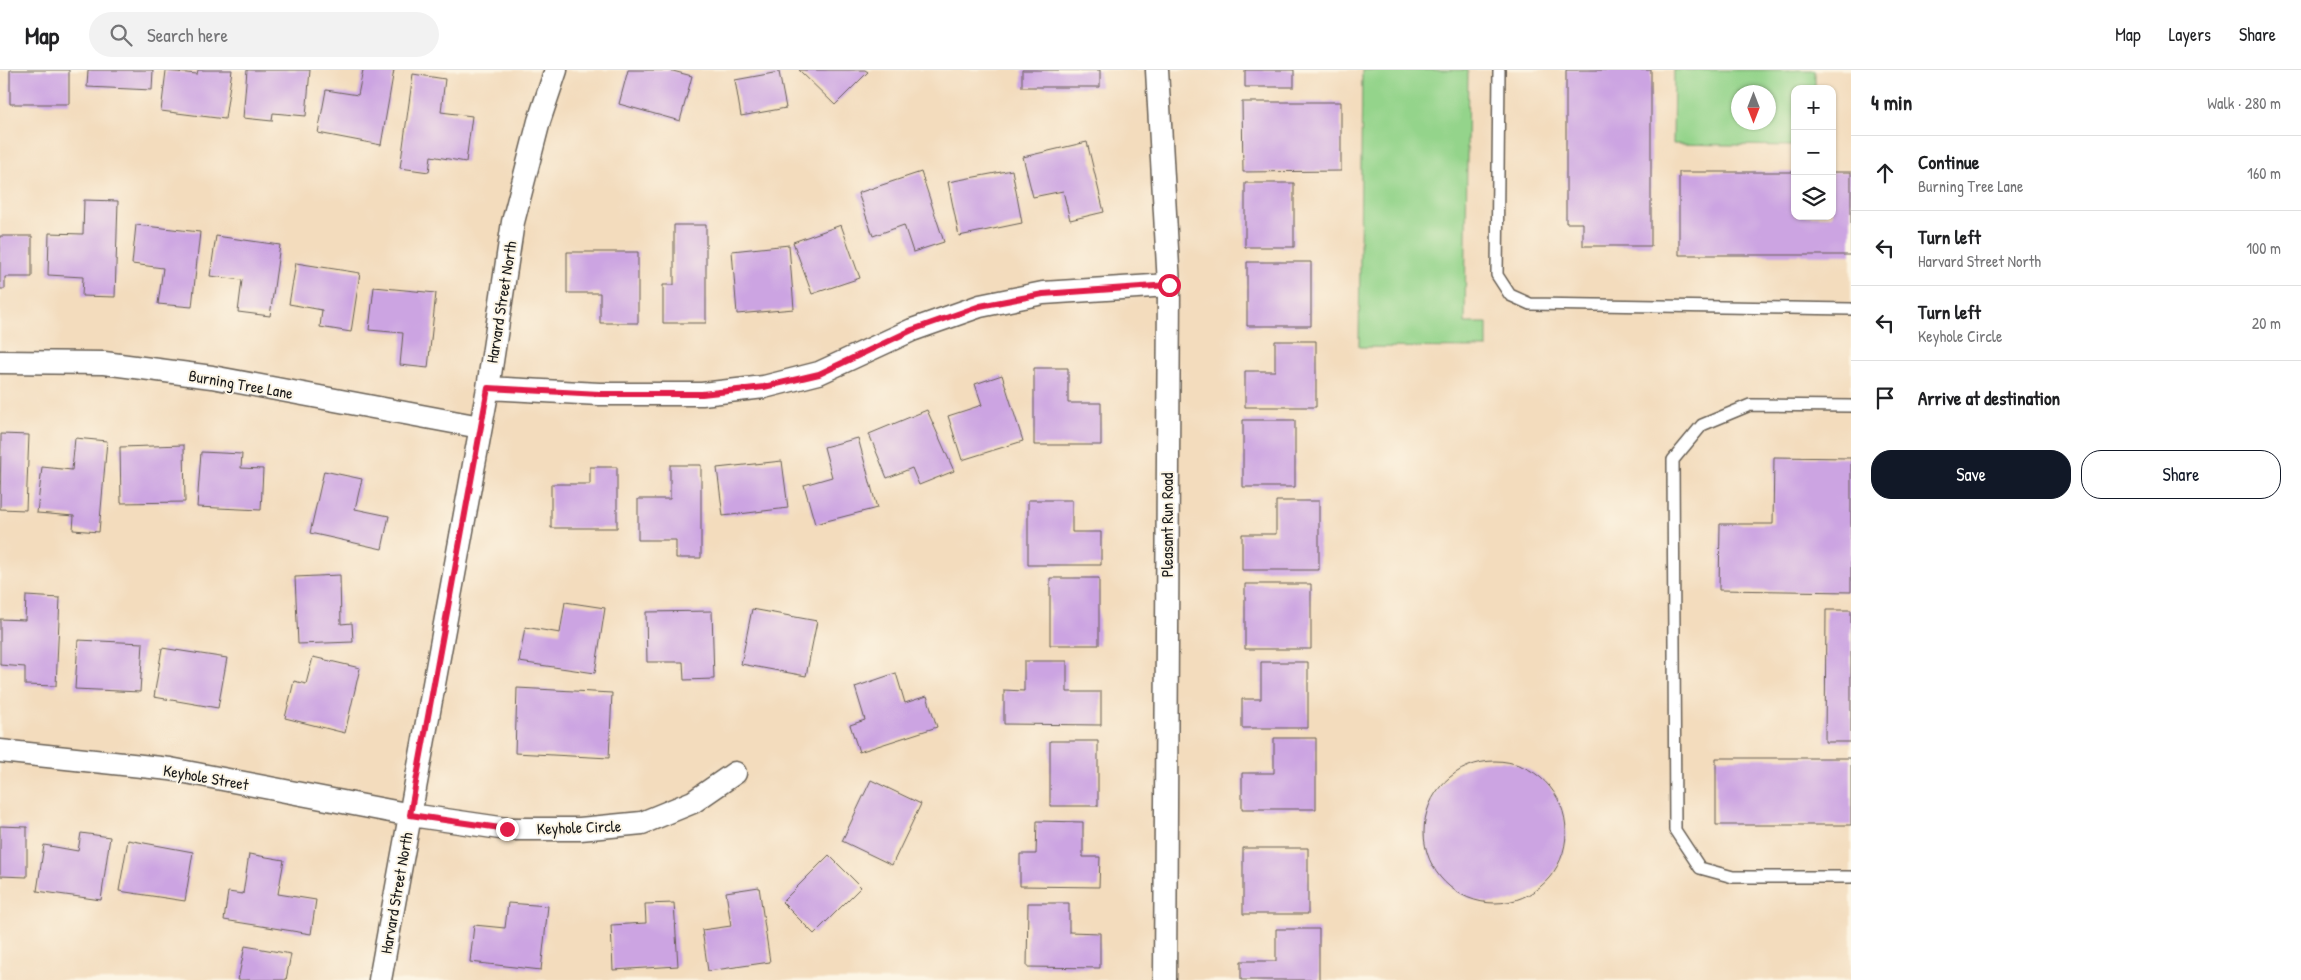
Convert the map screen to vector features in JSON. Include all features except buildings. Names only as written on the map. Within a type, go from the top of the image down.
[{"type":"street","name":"Harvard Street North","points":[[380,980],[488,388],[513,222],[539,121],[556,70]]},
{"type":"street","name":"Pleasant Run Road","points":[[1157,70],[1169,285],[1165,980]]},
{"type":"street","points":[[488,388],[600,394],[702,394],[764,387],[819,374],[912,330],[980,306],[1043,294],[1169,285]]},
{"type":"street","name":"Burning Tree Lane","points":[[0,362],[104,363],[212,377],[480,427]]},
{"type":"street","name":"Keyhole Street","points":[[0,751],[170,769],[410,815]]},
{"type":"street","name":"Keyhole Circle","points":[[410,815],[507,829],[580,829],[642,824],[693,802],[735,772]]},
{"type":"lane","points":[[1499,70],[1497,275],[1510,295],[1530,304],[1851,308]]},
{"type":"lane","points":[[1851,406],[1750,405],[1702,425],[1673,460],[1676,830],[1700,868],[1733,877],[1851,877]]},
{"type":"green space","points":[[1362,70],[1468,70],[1465,323],[1487,323],[1487,348],[1359,347]]},
{"type":"green space","points":[[1674,70],[1815,70],[1815,85],[1791,85],[1791,146],[1673,144]]},
{"type":"route","points":[[507,829],[410,815],[488,388],[600,394],[702,394],[764,387],[819,374],[912,330],[980,306],[1043,294],[1169,285]]}]
